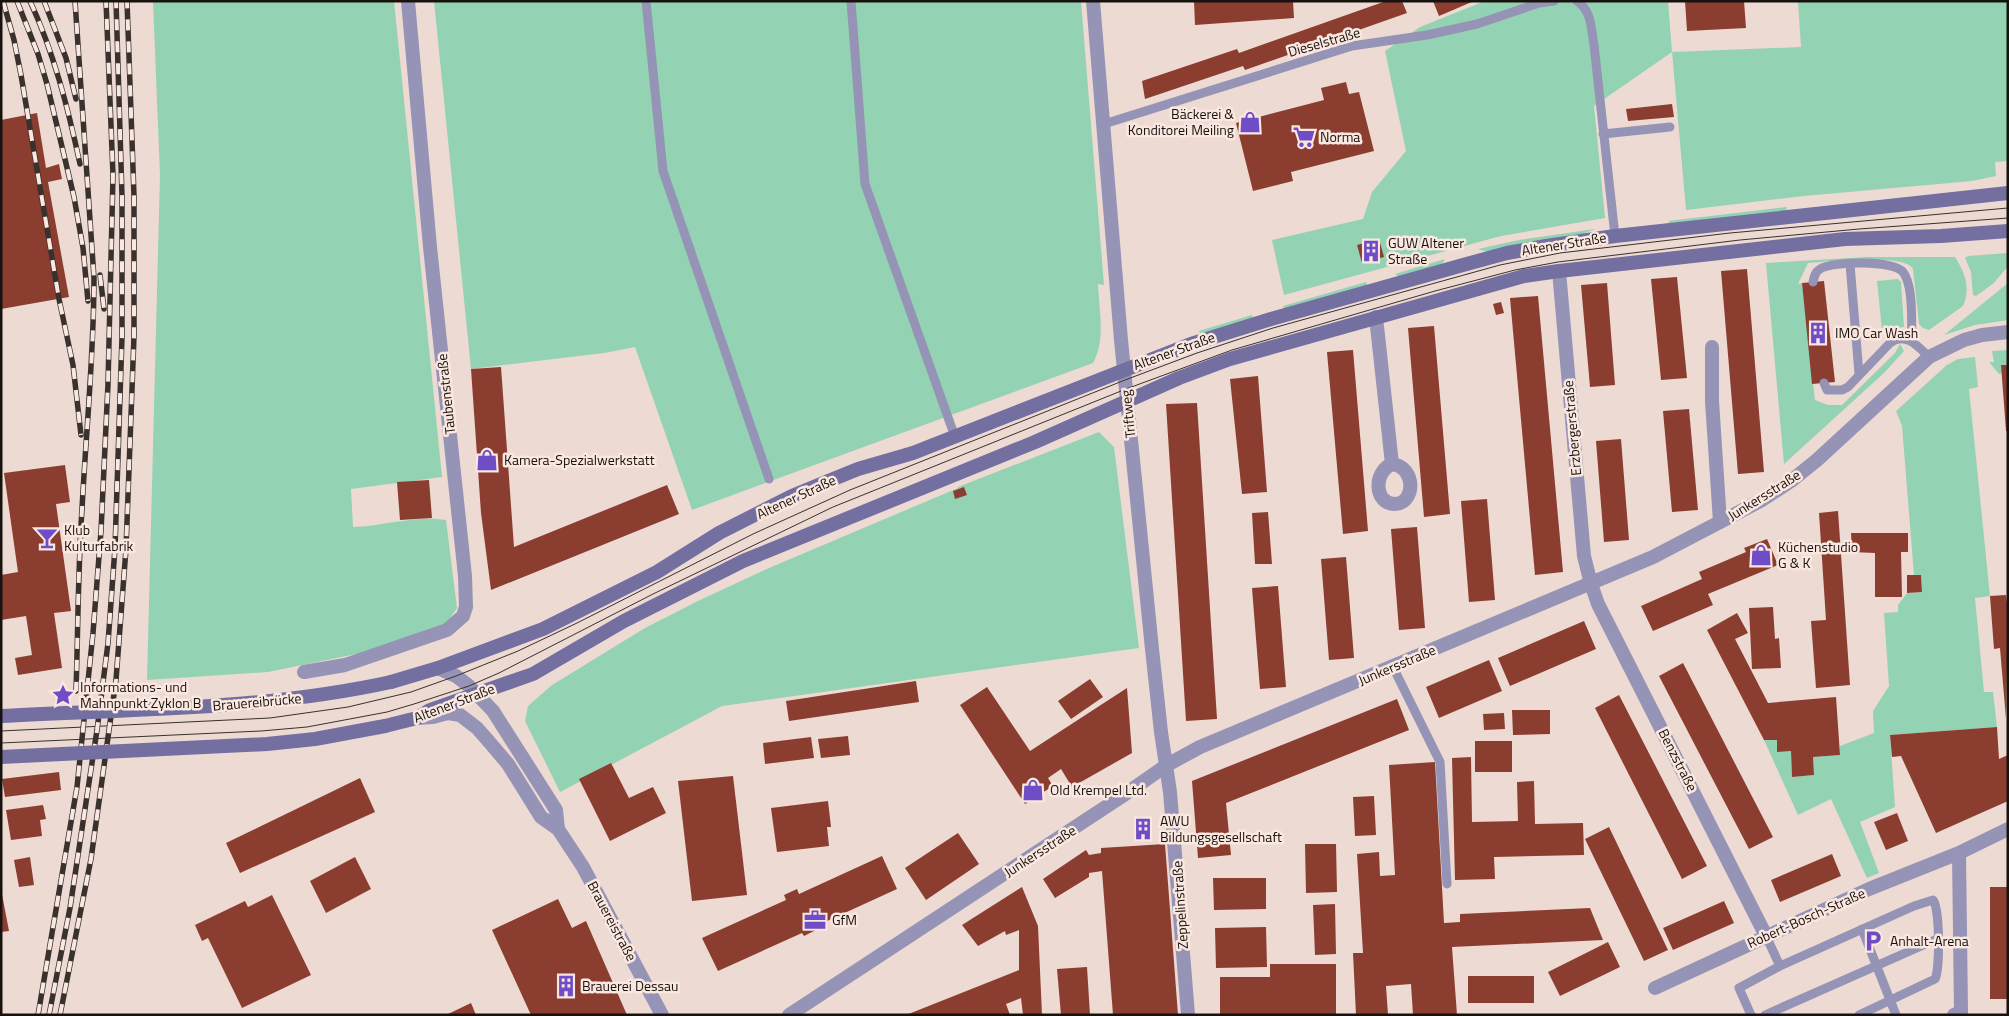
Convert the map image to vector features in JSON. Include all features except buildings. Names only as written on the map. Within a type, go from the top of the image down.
[{"type":"main road","name":"Altener Straße","points":[[391,682],[518,640],[569,617],[657,572],[719,533],[792,496],[858,470],[914,453],[1192,344],[1253,325],[1463,265],[1523,250],[1614,236],[2008,193]]},
{"type":"main road","name":"Altener Straße","points":[[1,757],[267,744],[315,739],[417,718],[430,710],[533,674],[624,620],[743,562],[1035,442],[1127,400],[1230,359],[1524,276],[1559,270],[1836,240],[2008,231]]},
{"type":"main road","name":"Brauereibrücke","points":[[1,716],[261,703],[345,692],[391,682]]},
{"type":"street","name":"Taubenstraße","points":[[304,672],[345,664],[447,630],[463,616],[466,607],[465,576],[430,247],[408,1]]},
{"type":"street","name":"Triftweg","points":[[1093,1],[1124,370],[1161,732],[1167,765]]},
{"type":"street","name":"Erzbergerstraße","points":[[1559,270],[1584,556],[1591,584]]},
{"type":"street","points":[[1376,318],[1392,464]]},
{"type":"street","name":"Junkersstraße","points":[[789,1015],[1167,765],[1200,747],[1653,557],[1762,500],[1791,481],[1817,460],[1929,357],[1964,340],[1982,335],[2008,332]]},
{"type":"street","points":[[1712,347],[1712,402],[1720,522]]},
{"type":"street","name":"Benzstraße","points":[[1591,584],[1598,604],[1766,936]]},
{"type":"street","name":"Brauereistraße","points":[[438,668],[456,676],[478,693],[504,726],[556,810],[558,829]]},
{"type":"street","name":"Brauereistraße","points":[[417,718],[454,713],[477,728],[508,764],[541,817],[558,829],[583,867],[662,1015]]},
{"type":"street","name":"Zeppelinstraße","points":[[1167,765],[1177,866],[1188,1015]]},
{"type":"street","name":"Robert-Bosch-Straße","points":[[1655,988],[1870,889],[1959,853],[2008,829]]},
{"type":"street","points":[[1959,853],[1959,1010]]},
{"type":"lane","points":[[646,1],[663,171],[769,479]]},
{"type":"lane","points":[[852,1],[865,184],[955,437]]},
{"type":"lane","name":"Dieselstraße","points":[[1104,124],[1352,46],[1427,35],[1477,24],[1539,3],[1554,1]]},
{"type":"lane","points":[[1577,1],[1583,5],[1589,16],[1594,45],[1614,236]]},
{"type":"lane","points":[[1603,134],[1670,127]]},
{"type":"lane","points":[[1850,264],[1859,374]]},
{"type":"lane","points":[[1813,282],[1816,272],[1822,268],[1850,264],[1894,266],[1902,271],[1907,279],[1910,293],[1912,341]]},
{"type":"lane","points":[[1824,383],[1827,390],[1842,390],[1848,387],[1894,340],[1901,338],[1912,341],[1929,357]]},
{"type":"lane","points":[[1393,667],[1440,762],[1447,884]]},
{"type":"lane","points":[[1751,1015],[1739,988],[1780,966],[1928,900],[1933,900],[1937,908],[1938,970],[1935,979],[1859,1015]]},
{"type":"lane","points":[[1862,929],[1896,1015]]},
{"type":"lane","points":[[1766,936],[1780,966]]},
{"type":"lane","points":[[1765,1015],[1937,939]]},
{"type":"green space","points":[[153,1],[394,1],[442,477],[351,489],[353,527],[422,519],[446,520],[457,608],[446,624],[361,653],[268,672],[147,680],[160,175]]},
{"type":"green space","points":[[434,1],[1081,1],[1104,285],[1098,284],[1101,335],[1093,363],[692,510],[635,347],[604,353],[471,369]]},
{"type":"green space","points":[[1485,1],[1668,1],[1672,52],[1594,106],[1605,218],[1501,236],[1284,295],[1272,240],[1363,219],[1372,192],[1406,151],[1385,51],[1420,27]]},
{"type":"green space","points":[[1798,1],[2008,1],[2008,161],[1995,162],[1996,176],[1972,181],[1804,196],[1686,210],[1672,52],[1801,47]]},
{"type":"green space","points":[[1787,207],[1786,211],[1672,226],[1668,221]]},
{"type":"green space","points":[[1595,229],[1575,237],[1488,252],[1478,249],[1519,240]]},
{"type":"green space","points":[[2008,253],[2008,266],[1994,283],[1976,296],[1973,295],[1971,272],[1965,258],[1968,256]]},
{"type":"green space","points":[[1868,257],[1955,257],[1962,269],[1967,287],[1963,306],[1929,330],[1919,324],[1913,269],[1907,264],[1881,260],[1808,263],[1798,284],[1802,283],[1815,400],[1828,405],[1842,405],[1895,353],[1900,344],[1904,351],[1884,373],[1784,464],[1766,263]]},
{"type":"green space","points":[[1445,259],[1441,266],[1401,278],[1395,274]]},
{"type":"green space","points":[[1898,279],[1901,282],[1904,327],[1882,330],[1877,281]]},
{"type":"green space","points":[[1366,282],[1368,286],[1284,310],[1283,306]]},
{"type":"green space","points":[[2008,283],[2008,320],[1975,325],[1944,335]]},
{"type":"green space","points":[[1252,315],[1253,319],[1201,335],[1199,331]]},
{"type":"green space","points":[[2008,350],[2008,365],[2001,365],[2002,373],[1999,374],[1989,362],[1994,362],[1992,351]]},
{"type":"green space","points":[[1975,357],[1978,387],[1969,389],[1990,596],[1975,598],[1984,692],[1993,692],[1997,727],[1890,735],[1895,807],[1860,822],[1879,873],[1867,878],[1831,799],[1798,815],[1764,740],[1777,740],[1777,752],[1791,751],[1792,777],[1814,775],[1813,757],[1840,755],[1840,746],[1874,733],[1873,711],[1889,686],[1884,613],[1898,612],[1898,605],[1907,593],[1922,592],[1921,575],[1914,575],[1902,426],[1896,411],[1947,365],[1958,359]]},
{"type":"green space","points":[[1099,432],[1114,447],[1139,648],[722,706],[560,792],[525,721],[528,706],[552,685],[645,628],[769,568],[958,487]]},
{"type":"tram line","points":[[1,731],[270,718],[348,707],[411,692],[518,651],[753,534],[850,490],[1125,380],[1197,353],[1273,328],[1500,265],[1560,253],[1730,233],[2008,208]]},
{"type":"tram line","points":[[1,743],[261,731],[307,727],[387,712],[414,704],[469,686],[499,673],[653,594],[833,507],[1126,389],[1232,350],[1435,291],[1515,270],[1558,262],[1740,240],[2008,218]]},
{"type":"railway","points":[[3,1],[21,75],[59,299],[73,365],[81,435]]},
{"type":"railway","points":[[17,1],[38,54],[47,84],[74,197],[83,248],[88,301]]},
{"type":"railway","points":[[30,1],[60,81],[80,164]]},
{"type":"railway","points":[[44,1],[66,58],[76,99]]},
{"type":"railway","points":[[75,1],[94,278],[80,554],[76,691]]},
{"type":"railway","points":[[38,1015],[77,787],[93,633],[101,531],[108,384],[113,175],[106,1]]},
{"type":"railway","points":[[49,1015],[70,908],[97,730],[108,643],[115,548],[122,337],[122,196],[116,1]]},
{"type":"railway","points":[[60,1015],[91,859],[116,680],[126,549],[134,336],[134,196],[127,1]]},
{"type":"railway","points":[[100,275],[104,309]]},
{"type":"place","name":"Bäckerei & Konditorei Meiling","points":[[1250,122]]},
{"type":"place","name":"Norma","points":[[1304,137]]},
{"type":"place","name":"GUW Altener Straße","points":[[1371,251]]},
{"type":"place","name":"IMO Car Wash","points":[[1818,333]]},
{"type":"place","name":"Kamera-Spezialwerkstatt","points":[[487,460]]},
{"type":"place","name":"Klub Kulturfabrik","points":[[47,538]]},
{"type":"place","name":"Küchenstudio G & K","points":[[1761,555]]},
{"type":"place","name":"Informations- und Mahnpunkt Zyklon B","points":[[63,695]]},
{"type":"place","name":"Old Krempel Ltd.","points":[[1033,790]]},
{"type":"place","name":"AWU Bildungsgesellschaft","points":[[1143,829]]},
{"type":"place","name":"GfM","points":[[815,920]]},
{"type":"place","name":"Anhalt-Arena","points":[[1873,941]]},
{"type":"place","name":"Brauerei Dessau","points":[[566,986]]}]
